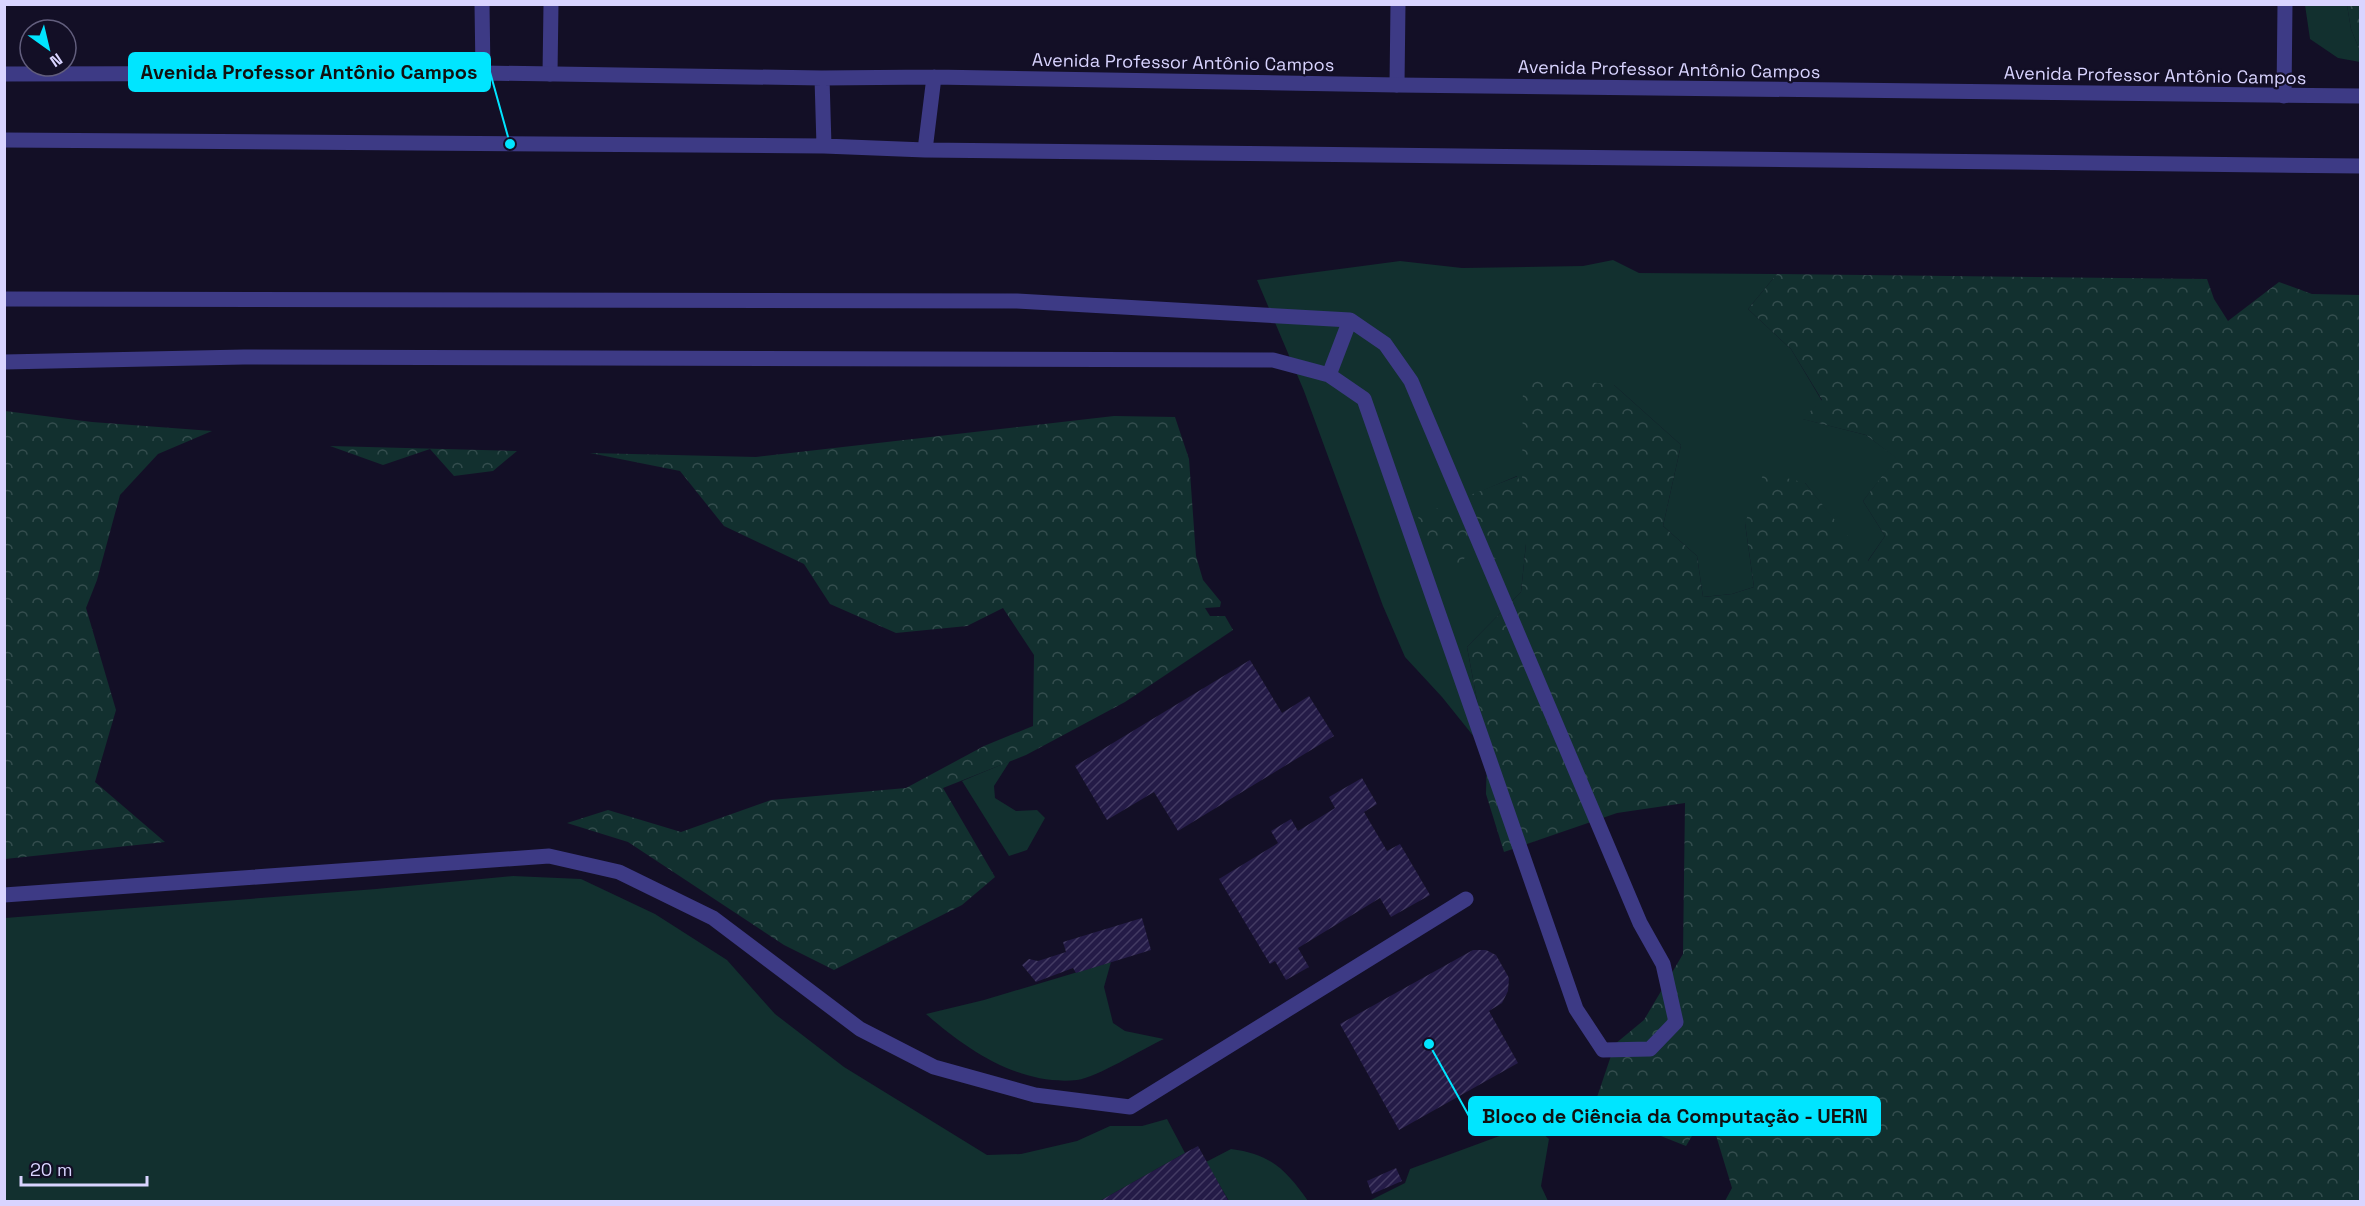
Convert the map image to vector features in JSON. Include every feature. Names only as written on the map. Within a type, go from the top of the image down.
[{"type":"street","points":[[482,4],[483,73]]},
{"type":"street","points":[[550,74],[551,4]]},
{"type":"street","points":[[1397,85],[1398,4]]},
{"type":"street","points":[[2284,96],[2285,4]]},
{"type":"street","name":"Avenida Professor Antônio Campos","points":[[4,74],[483,73],[822,78],[934,77],[1397,85],[2361,96]]},
{"type":"street","points":[[925,150],[934,77]]},
{"type":"street","points":[[822,78],[824,146]]},
{"type":"street","points":[[4,141],[824,146],[925,150],[2361,166]]},
{"type":"street","points":[[4,299],[1017,301],[1350,320],[1385,344],[1412,381],[1640,923],[1663,964],[1676,1022],[1650,1049],[1602,1050],[1576,1009],[1364,399],[1329,375],[1273,360],[244,357],[4,362]]},
{"type":"street","points":[[1329,375],[1350,320]]},
{"type":"street","points":[[4,896],[549,856],[619,872],[713,918],[860,1029],[934,1067],[1035,1095],[1130,1107],[1466,899]]},
{"type":"green space","points":[[2305,5],[2347,5],[2351,29],[2360,51],[2360,62],[2338,58],[2310,39]]},
{"type":"green space","points":[[2347,5],[2360,5],[2360,51],[2351,29]]},
{"type":"green space","points":[[1613,260],[1639,273],[1777,274],[1748,309],[1791,349],[1822,401],[1803,419],[1866,435],[1897,458],[1863,501],[1885,536],[1867,562],[1805,483],[1745,523],[1754,587],[1732,594],[1703,597],[1697,556],[1663,526],[1681,445],[1614,385],[1522,499],[1517,476],[1482,491],[1476,542],[1526,544],[1521,592],[1467,647],[1487,753],[1442,697],[1405,657],[1383,606],[1304,391],[1257,280],[1400,261],[1462,268],[1583,266]]},
{"type":"green space","points":[[1777,274],[2207,279],[2214,299],[2228,321],[2279,282],[2312,294],[2360,295],[2360,1201],[1725,1201],[1732,1188],[1708,1109],[1686,1146],[1593,1109],[1615,1044],[1644,1020],[1683,954],[1685,803],[1617,813],[1504,852],[1486,794],[1487,753],[1467,647],[1521,592],[1526,544],[1492,560],[1475,542],[1458,568],[1427,552],[1418,516],[1518,476],[1522,495],[1523,374],[1614,385],[1681,445],[1663,526],[1697,556],[1703,597],[1732,594],[1754,587],[1745,523],[1764,472],[1805,483],[1868,561],[1885,536],[1863,501],[1896,458],[1866,435],[1802,419],[1822,400],[1791,349],[1748,309]]},
{"type":"green space","points":[[5,411],[92,422],[212,431],[158,454],[120,495],[97,580],[86,608],[116,710],[95,782],[165,842],[5,859]]},
{"type":"green space","points":[[1114,416],[1175,417],[1189,459],[1196,556],[1203,580],[1221,602],[1220,607],[1205,608],[1210,616],[1225,616],[1233,630],[1125,702],[1026,755],[943,788],[995,877],[962,905],[834,970],[784,945],[628,842],[567,823],[608,810],[681,832],[771,800],[906,788],[984,746],[1033,726],[1034,655],[1003,608],[967,626],[896,633],[830,604],[804,564],[724,526],[680,471],[590,453],[756,457]]},
{"type":"green space","points":[[330,446],[517,451],[493,471],[454,476],[430,449],[383,465]]},
{"type":"green space","points":[[1010,761],[994,786],[995,798],[1016,811],[1037,810],[1045,818],[1027,850],[1009,856],[962,781]]},
{"type":"green space","points":[[513,876],[581,879],[655,914],[727,960],[775,1014],[844,1067],[987,1155],[1021,1154],[1077,1141],[1110,1126],[1142,1126],[1167,1119],[1185,1153],[1098,1202],[5,1201],[5,918]]},
{"type":"green space","points":[[1111,962],[1104,987],[1113,1023],[1125,1031],[1164,1039],[1086,1078],[1056,1080],[1014,1071],[976,1052],[926,1014],[984,1000]]},
{"type":"green space","points":[[1532,1124],[1549,1139],[1541,1186],[1548,1201],[1369,1201],[1405,1183],[1410,1169]]},
{"type":"green space","points":[[1231,1149],[1257,1155],[1276,1165],[1285,1172],[1308,1201],[1229,1201],[1206,1162]]},
{"type":"building","points":[[1250,660],[1282,713],[1309,696],[1334,736],[1178,831],[1154,792],[1107,820],[1075,766]]},
{"type":"building","points":[[1362,778],[1377,804],[1364,812],[1387,851],[1400,844],[1430,895],[1391,917],[1380,898],[1298,948],[1309,967],[1286,980],[1275,961],[1270,964],[1219,879],[1278,843],[1271,831],[1291,819],[1298,831],[1335,808],[1329,797]]},
{"type":"building","points":[[1142,918],[1151,950],[1076,973],[1073,968],[1036,982],[1022,965],[1029,959],[1038,961],[1066,952],[1063,942]]},
{"type":"building","points":[[1473,950],[1486,950],[1496,955],[1509,978],[1508,991],[1502,1003],[1489,1011],[1518,1063],[1399,1130],[1340,1024]]},
{"type":"building","points":[[1198,1146],[1229,1202],[1098,1202],[1185,1153]]},
{"type":"building","points":[[1396,1168],[1402,1181],[1372,1194],[1367,1181]]},
{"type":"place","name":"Avenida Professor Antônio Campos","points":[[510,144]]},
{"type":"place","name":"Bloco de Ciência da Computação - UERN","points":[[1429,1044]]}]
